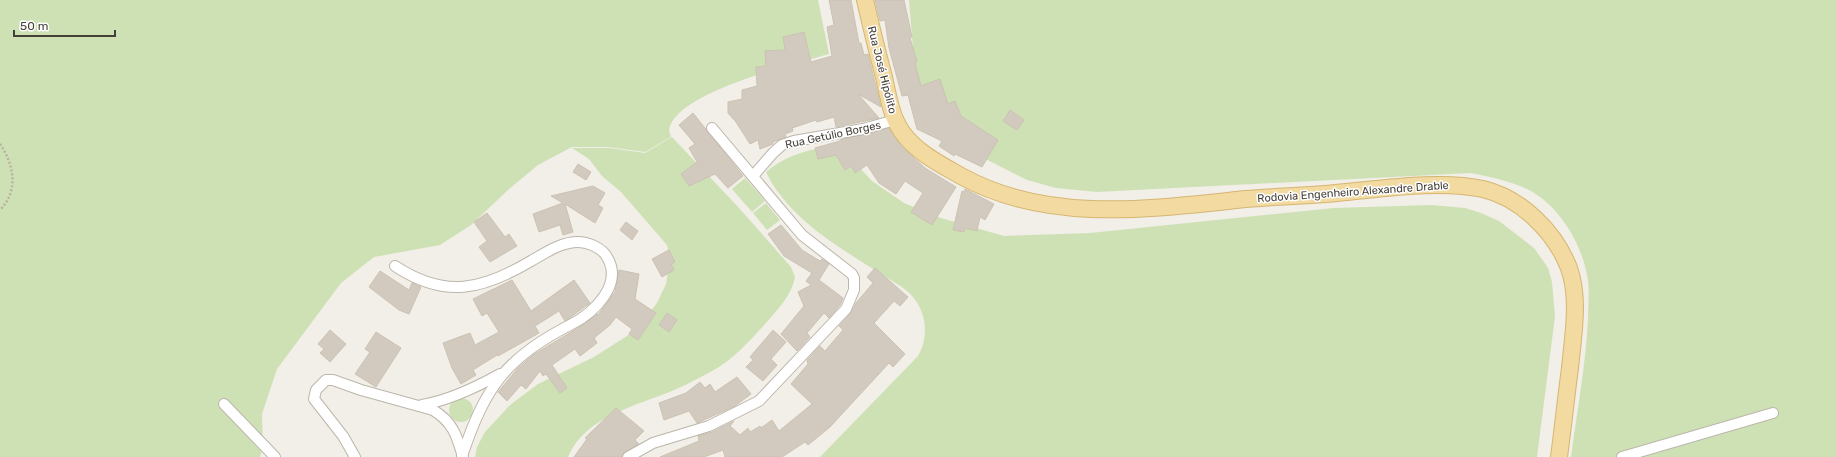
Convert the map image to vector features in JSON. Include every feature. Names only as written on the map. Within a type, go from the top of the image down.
[{"type":"main road","name":"Rua José Hipólito","points":[[865,0],[896,120],[909,141],[924,153]]},
{"type":"main road","name":"Rodovia Engenheiro Alexandre Drable","points":[[924,153],[969,180],[1002,194],[1030,201],[1072,208],[1169,207],[1385,188],[1444,185],[1484,189],[1503,196],[1537,220],[1550,235],[1569,269],[1573,285],[1575,306],[1573,337],[1559,457]]},
{"type":"street","name":"Rua Getúlio Borges","points":[[756,173],[772,153],[782,145],[794,141],[864,129],[896,120]]},
{"type":"street","points":[[628,457],[653,443],[709,426],[759,401],[830,326],[850,302],[854,284],[852,274],[802,235],[756,173],[712,128]]},
{"type":"street","points":[[395,266],[423,282],[437,286],[463,287],[482,284],[501,277],[565,244],[581,242],[592,245],[602,251],[610,263],[612,273],[608,289],[599,304],[585,317],[541,342],[503,372],[470,390],[442,401],[418,405]]},
{"type":"street","points":[[463,456],[485,398],[503,372]]},
{"type":"street","points":[[355,457],[343,436],[314,399],[316,390],[323,382],[333,380],[361,390],[418,405],[442,416],[452,426],[463,456]]},
{"type":"street","points":[[224,404],[275,457]]},
{"type":"street","points":[[1622,457],[1773,412]]},
{"type":"path","points":[[0,144],[8,157],[13,190],[10,198],[0,210]]},
{"type":"green space","points":[[0,0],[818,0],[829,54],[765,72],[713,92],[692,104],[676,116],[669,130],[671,137],[645,152],[608,147],[572,147],[538,165],[509,189],[471,225],[440,245],[374,257],[341,283],[277,369],[262,414],[263,447],[260,457],[0,457]]},
{"type":"green space","points":[[909,0],[1836,0],[1836,457],[1571,457],[1585,353],[1588,318],[1588,280],[1580,250],[1574,238],[1559,215],[1540,197],[1515,184],[1471,173],[1097,192],[1056,188],[1027,180],[968,150],[920,87],[913,49]]},
{"type":"green space","points":[[672,137],[739,208],[791,267],[795,277],[788,296],[766,323],[727,361],[712,371],[683,386],[629,407],[599,422],[587,431],[576,443],[568,457],[475,457],[477,447],[485,432],[510,405],[538,384],[594,357],[627,336],[647,316],[657,303],[666,284],[670,259],[667,245],[621,192],[602,176],[589,159],[572,148],[609,148],[645,153]]},
{"type":"green space","points":[[825,147],[858,166],[872,181],[904,203],[941,218],[1004,236],[1090,233],[1334,208],[1431,205],[1465,208],[1481,213],[1499,221],[1534,248],[1548,268],[1552,282],[1555,316],[1537,457],[820,457],[918,356],[925,335],[924,321],[920,307],[913,296],[899,285],[846,252],[815,230],[787,203],[775,188],[766,172],[780,162],[794,155]]},
{"type":"green space","points":[[745,178],[765,201],[752,212],[732,189]]},
{"type":"green space","points":[[766,203],[780,220],[767,230],[753,213]]},
{"type":"green space","points":[[456,398],[466,398],[473,405],[473,415],[466,422],[456,422],[449,415],[449,405]]},
{"type":"building","points":[[829,0],[851,0],[859,43],[861,43],[864,55],[868,54],[881,107],[858,94],[879,118],[836,127],[834,117],[817,122],[816,120],[792,128],[793,131],[785,134],[786,137],[760,149],[758,140],[750,144],[736,122],[728,113],[728,102],[742,99],[742,90],[757,86],[756,67],[766,66],[765,51],[785,50],[783,37],[804,32],[811,62],[832,56],[827,27],[834,25]]},
{"type":"building","points":[[875,0],[904,0],[912,37],[910,38],[917,62],[915,63],[921,86],[940,79],[948,104],[955,101],[961,116],[998,140],[982,167],[955,154],[954,156],[939,146],[942,141],[917,129],[908,95],[902,96],[889,48],[885,20],[880,21]]},
{"type":"building","points":[[1010,110],[1024,120],[1017,130],[1003,121]]},
{"type":"building","points":[[693,113],[743,176],[728,188],[715,174],[689,186],[681,174],[697,162],[689,148],[695,144],[679,125]]},
{"type":"building","points":[[889,128],[901,146],[925,168],[956,187],[932,225],[911,212],[923,193],[905,181],[896,194],[879,183],[867,165],[855,173],[851,166],[845,170],[836,155],[818,159],[815,148],[840,140]]},
{"type":"building","points":[[578,164],[591,172],[586,180],[573,172]]},
{"type":"building","points":[[593,186],[605,193],[598,205],[603,208],[595,223],[565,204],[573,232],[563,235],[560,225],[539,232],[533,214],[563,203],[551,196]]},
{"type":"building","points":[[965,189],[994,204],[985,220],[980,217],[977,231],[965,228],[964,232],[953,230],[962,191],[964,192]]},
{"type":"building","points":[[487,213],[505,237],[509,234],[517,246],[490,262],[479,247],[487,241],[474,222]]},
{"type":"building","points":[[626,222],[638,231],[632,240],[620,230]]},
{"type":"building","points":[[781,225],[802,250],[820,261],[822,259],[829,264],[819,280],[843,298],[840,305],[829,318],[824,313],[807,333],[810,337],[797,351],[781,334],[804,306],[798,292],[811,285],[806,281],[812,273],[784,256],[768,234]]},
{"type":"building","points":[[669,250],[675,262],[671,264],[674,270],[662,277],[652,259]]},
{"type":"building","points":[[875,268],[908,297],[900,306],[894,301],[874,323],[905,354],[893,367],[889,363],[830,427],[808,445],[805,442],[782,457],[725,457],[723,450],[704,457],[660,457],[699,441],[698,436],[712,432],[734,421],[730,426],[740,435],[748,428],[750,432],[760,426],[761,428],[772,420],[779,431],[812,404],[791,384],[808,364],[807,360],[820,346],[825,351],[843,330],[839,326],[851,313],[856,303],[873,283],[867,277]]},
{"type":"building","points":[[619,270],[639,274],[635,299],[656,313],[638,340],[629,334],[632,329],[616,317],[610,325],[594,338],[597,343],[580,356],[575,349],[552,365],[567,388],[560,393],[546,374],[543,376],[540,371],[526,389],[521,385],[507,401],[498,392],[518,368],[533,355],[583,325],[597,314],[598,315],[615,292]]},
{"type":"building","points":[[380,271],[409,290],[412,283],[421,287],[409,314],[399,310],[369,287]]},
{"type":"building","points":[[512,280],[531,311],[574,280],[590,303],[565,321],[559,311],[535,326],[539,333],[498,356],[497,355],[473,370],[476,375],[461,384],[452,368],[443,343],[470,333],[475,345],[499,332],[487,313],[482,316],[473,299]]},
{"type":"building","points":[[667,313],[677,320],[669,332],[659,325]]},
{"type":"building","points":[[330,330],[346,344],[330,362],[320,353],[324,349],[318,344]]},
{"type":"building","points":[[773,330],[786,342],[771,359],[777,365],[763,381],[746,367],[753,360],[750,357]]},
{"type":"building","points":[[376,332],[401,348],[376,387],[355,374],[370,352],[365,349]]},
{"type":"building","points":[[737,377],[751,394],[735,406],[697,423],[689,411],[664,420],[659,403],[686,393],[700,382],[705,388],[710,384],[715,392]]},
{"type":"building","points":[[616,408],[644,431],[635,440],[639,444],[625,452],[622,457],[574,457],[587,439],[585,438]]}]
